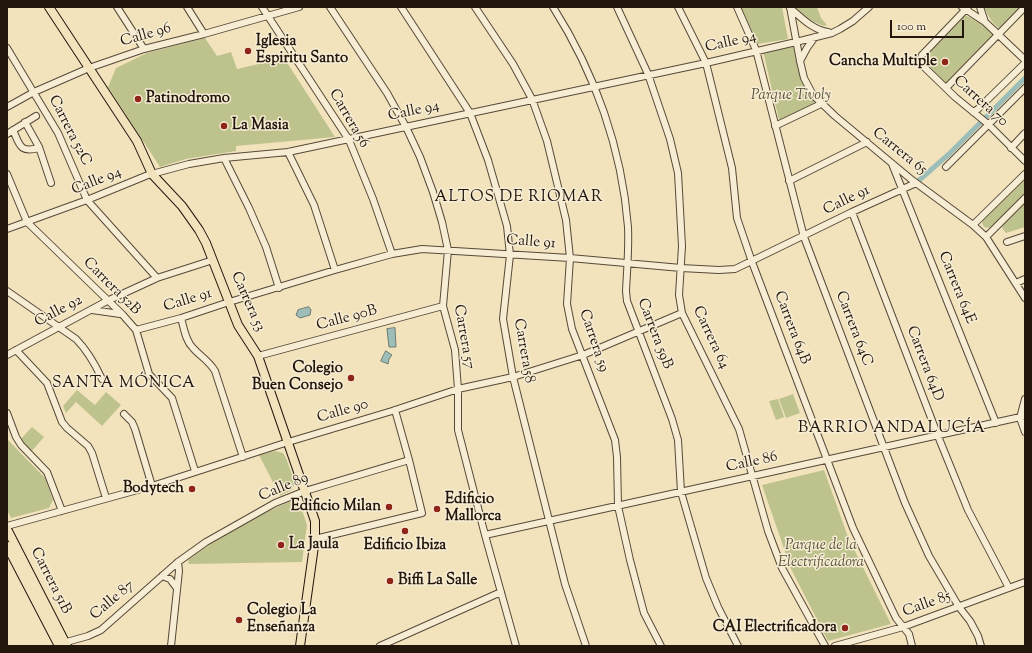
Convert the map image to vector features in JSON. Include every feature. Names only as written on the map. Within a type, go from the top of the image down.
[{"type":"main road","name":"Carrera 53","points":[[49,7],[137,141],[152,174],[172,194],[191,218],[206,243],[238,325],[258,356],[315,521],[315,539],[300,646]]},
{"type":"main road","name":"Carrera 51B","points":[[7,528],[61,645]]},
{"type":"main road","name":"Carrera 51B","points":[[7,546],[61,645]]},
{"type":"street","points":[[118,7],[144,49]]},
{"type":"street","points":[[187,7],[204,34]]},
{"type":"street","name":"Carrera 56","points":[[262,7],[348,140],[373,199],[392,254]]},
{"type":"street","name":"Calle 96","points":[[7,107],[34,92],[89,68],[144,49],[204,34],[299,7]]},
{"type":"street","name":"Carrera 57","points":[[330,7],[388,93],[406,127],[420,157],[442,222],[448,250],[443,306],[455,350],[458,389],[458,430],[516,646]]},
{"type":"street","name":"Carrera 58","points":[[401,7],[470,113],[488,160],[507,226],[510,254],[503,319],[514,377],[565,584],[586,646]]},
{"type":"street","name":"Carrera 59","points":[[474,7],[513,64],[532,99],[547,141],[566,220],[570,258],[567,304],[572,329],[583,354],[615,440],[617,457],[618,506],[630,560],[644,613],[661,646]]},
{"type":"street","name":"Carrera 59B","points":[[553,7],[566,28],[594,86],[609,125],[621,173],[628,228],[627,301],[672,419],[678,440],[681,492],[706,578],[718,608],[738,646]]},
{"type":"street","name":"Carrera 64","points":[[617,7],[648,74],[670,139],[678,173],[682,229],[679,295],[682,313],[740,429],[770,537],[782,568],[825,646]]},
{"type":"street","name":"Carrera 64B","points":[[678,7],[706,63],[732,168],[738,218],[752,262],[853,528],[896,618],[909,634],[912,646]]},
{"type":"street","name":"Carrera 64C","points":[[736,7],[756,50],[804,237],[904,503],[930,556],[959,607],[970,621],[978,636],[981,646]]},
{"type":"street","name":"Calle 94","points":[[7,229],[87,200],[152,174],[189,164],[224,158],[288,152],[648,74],[706,63],[832,33],[853,21],[869,7]]},
{"type":"street","points":[[980,7],[985,22]]},
{"type":"street","points":[[946,88],[1025,7]]},
{"type":"street","points":[[790,8],[818,29],[832,33]]},
{"type":"street","name":"Carrera 65","points":[[790,8],[800,61],[808,87],[821,104],[916,183],[973,225],[986,237],[1025,298]]},
{"type":"street","points":[[965,8],[985,22],[1025,60]]},
{"type":"street","name":"Carrera 70","points":[[965,8],[922,55],[920,60],[922,65],[986,123],[1025,161]]},
{"type":"street","points":[[794,27],[798,22],[804,20]]},
{"type":"street","points":[[800,61],[807,48],[816,37]]},
{"type":"street","name":"Carrera 52C","points":[[7,48],[58,134],[87,200],[157,278]]},
{"type":"street","points":[[973,112],[978,109],[1025,63]]},
{"type":"street","points":[[946,167],[986,123],[1025,88]]},
{"type":"street","points":[[775,126],[821,104]]},
{"type":"street","points":[[7,134],[36,116]]},
{"type":"street","points":[[26,122],[39,148],[51,183]]},
{"type":"street","points":[[14,130],[21,147],[24,150],[29,151],[39,148]]},
{"type":"street","points":[[1011,148],[1025,133]]},
{"type":"street","points":[[790,181],[867,142]]},
{"type":"street","points":[[288,152],[314,205],[335,270]]},
{"type":"street","points":[[224,158],[250,208],[266,247],[279,288]]},
{"type":"street","name":"Carrera 64E","points":[[891,162],[996,423]]},
{"type":"street","name":"Carrera 52B","points":[[7,174],[27,222],[122,314],[136,330],[149,374],[172,398],[195,472]]},
{"type":"street","points":[[973,225],[1025,174]]},
{"type":"street","name":"Calle 91","points":[[136,330],[181,318],[335,270],[392,254],[422,249],[570,258],[681,268],[719,270],[735,269],[804,237],[852,212],[916,183]]},
{"type":"street","points":[[986,237],[1025,198]]},
{"type":"street","name":"Carrera 64D","points":[[852,212],[968,510],[1009,588]]},
{"type":"street","points":[[1007,242],[1025,236]]},
{"type":"street","name":"Calle 92","points":[[7,355],[107,301],[157,278],[213,260]]},
{"type":"street","points":[[1016,283],[1025,279]]},
{"type":"street","points":[[7,291],[76,339],[85,348],[102,379]]},
{"type":"street","name":"Calle 90B","points":[[258,356],[443,306]]},
{"type":"street","points":[[91,310],[122,314]]},
{"type":"street","name":"Calle 90","points":[[7,528],[106,498],[152,486],[458,389],[514,377],[583,354],[682,313]]},
{"type":"street","points":[[181,318],[187,340],[192,348],[211,364],[215,371],[243,457]]},
{"type":"street","points":[[16,350],[47,383],[62,422],[88,446],[92,453],[106,498]]},
{"type":"street","points":[[1025,399],[1023,417],[1025,432]]},
{"type":"street","points":[[315,539],[422,513],[395,410]]},
{"type":"street","points":[[7,413],[16,437],[21,445],[47,472],[62,511]]},
{"type":"street","points":[[124,414],[132,422],[136,429],[152,486]]},
{"type":"street","name":"Calle 86","points":[[485,535],[1023,417]]},
{"type":"street","name":"Calle 89","points":[[178,562],[213,538],[275,503],[305,491],[409,460]]},
{"type":"street","points":[[171,646],[176,587],[179,570],[178,562]]},
{"type":"street","name":"Calle 87","points":[[61,645],[101,630],[178,562]]},
{"type":"street","points":[[162,576],[170,579],[176,587]]},
{"type":"street","name":"Calle 85","points":[[835,646],[903,627],[1025,582]]},
{"type":"street","points":[[380,646],[501,592]]},
{"type":"green space","name":"Parque Tivoly","points":[[741,7],[782,7],[788,39],[758,44]]},
{"type":"green space","points":[[794,7],[817,7],[821,18],[827,25],[824,26],[809,20]]},
{"type":"green space","points":[[984,7],[1022,7],[1000,29],[990,19]]},
{"type":"green space","points":[[965,15],[986,26],[993,35],[945,85],[923,63],[926,54]]},
{"type":"green space","points":[[205,38],[217,56],[231,52],[237,69],[284,58],[335,137],[236,146],[236,151],[186,159],[160,167],[108,87],[116,68],[147,53]]},
{"type":"green space","name":"Parque Tivoly","points":[[793,46],[802,82],[817,103],[779,120],[763,51]]},
{"type":"green space","points":[[1025,177],[1025,193],[994,225],[989,228],[984,227],[982,223],[984,218]]},
{"type":"green space","points":[[1025,203],[1025,227],[1006,233],[1002,228],[1003,225]]},
{"type":"green space","points":[[77,390],[95,405],[106,392],[121,405],[102,426],[76,402],[66,413],[63,406]]},
{"type":"green space","points":[[793,394],[800,413],[786,418],[779,399]]},
{"type":"green space","points":[[778,399],[784,417],[776,420],[769,401]]},
{"type":"green space","points":[[32,427],[44,437],[31,452],[19,441]]},
{"type":"green space","points":[[7,439],[45,478],[53,500],[49,508],[11,518],[7,510]]},
{"type":"green space","points":[[275,451],[283,453],[295,483],[292,490],[280,496],[259,455]]},
{"type":"green space","name":"Parque de la Electrificadora","points":[[824,470],[848,537],[891,624],[828,641],[791,569],[762,485]]},
{"type":"green space","points":[[298,498],[307,525],[302,562],[189,564],[188,560],[227,534]]},
{"type":"water","points":[[309,307],[311,310],[310,315],[300,318],[296,315],[298,310]]},
{"type":"water","points":[[395,328],[396,347],[389,347],[387,329]]},
{"type":"water","points":[[386,351],[392,355],[388,364],[381,361]]},
{"type":"waterway","points":[[916,183],[949,154],[1025,78]]},
{"type":"place","name":"Iglesia Espiritu Santo","points":[[248,51]]},
{"type":"place","name":"Cancha Multiple","points":[[945,62]]},
{"type":"place","name":"Patinodromo","points":[[138,99]]},
{"type":"place","name":"La Masia","points":[[224,126]]},
{"type":"place","name":"Colegio Buen Consejo","points":[[351,378]]},
{"type":"place","name":"Bodytech","points":[[192,489]]},
{"type":"place","name":"Edificio Milan","points":[[389,507]]},
{"type":"place","name":"Edificio Mallorca","points":[[437,509]]},
{"type":"place","name":"Edificio Ibiza","points":[[405,531]]},
{"type":"place","name":"La Jaula","points":[[281,545]]},
{"type":"place","name":"Biffi La Salle","points":[[390,581]]},
{"type":"place","name":"Colegio La Enseñanza","points":[[239,620]]},
{"type":"place","name":"CAI Electrificadora","points":[[845,628]]},
{"type":"district","name":"ALTOS DE RIOMAR","points":[[519,198]]},
{"type":"district","name":"SANTA MÓNICA","points":[[124,384]]},
{"type":"district","name":"BARRIO ANDALUCÍA","points":[[892,429]]}]
